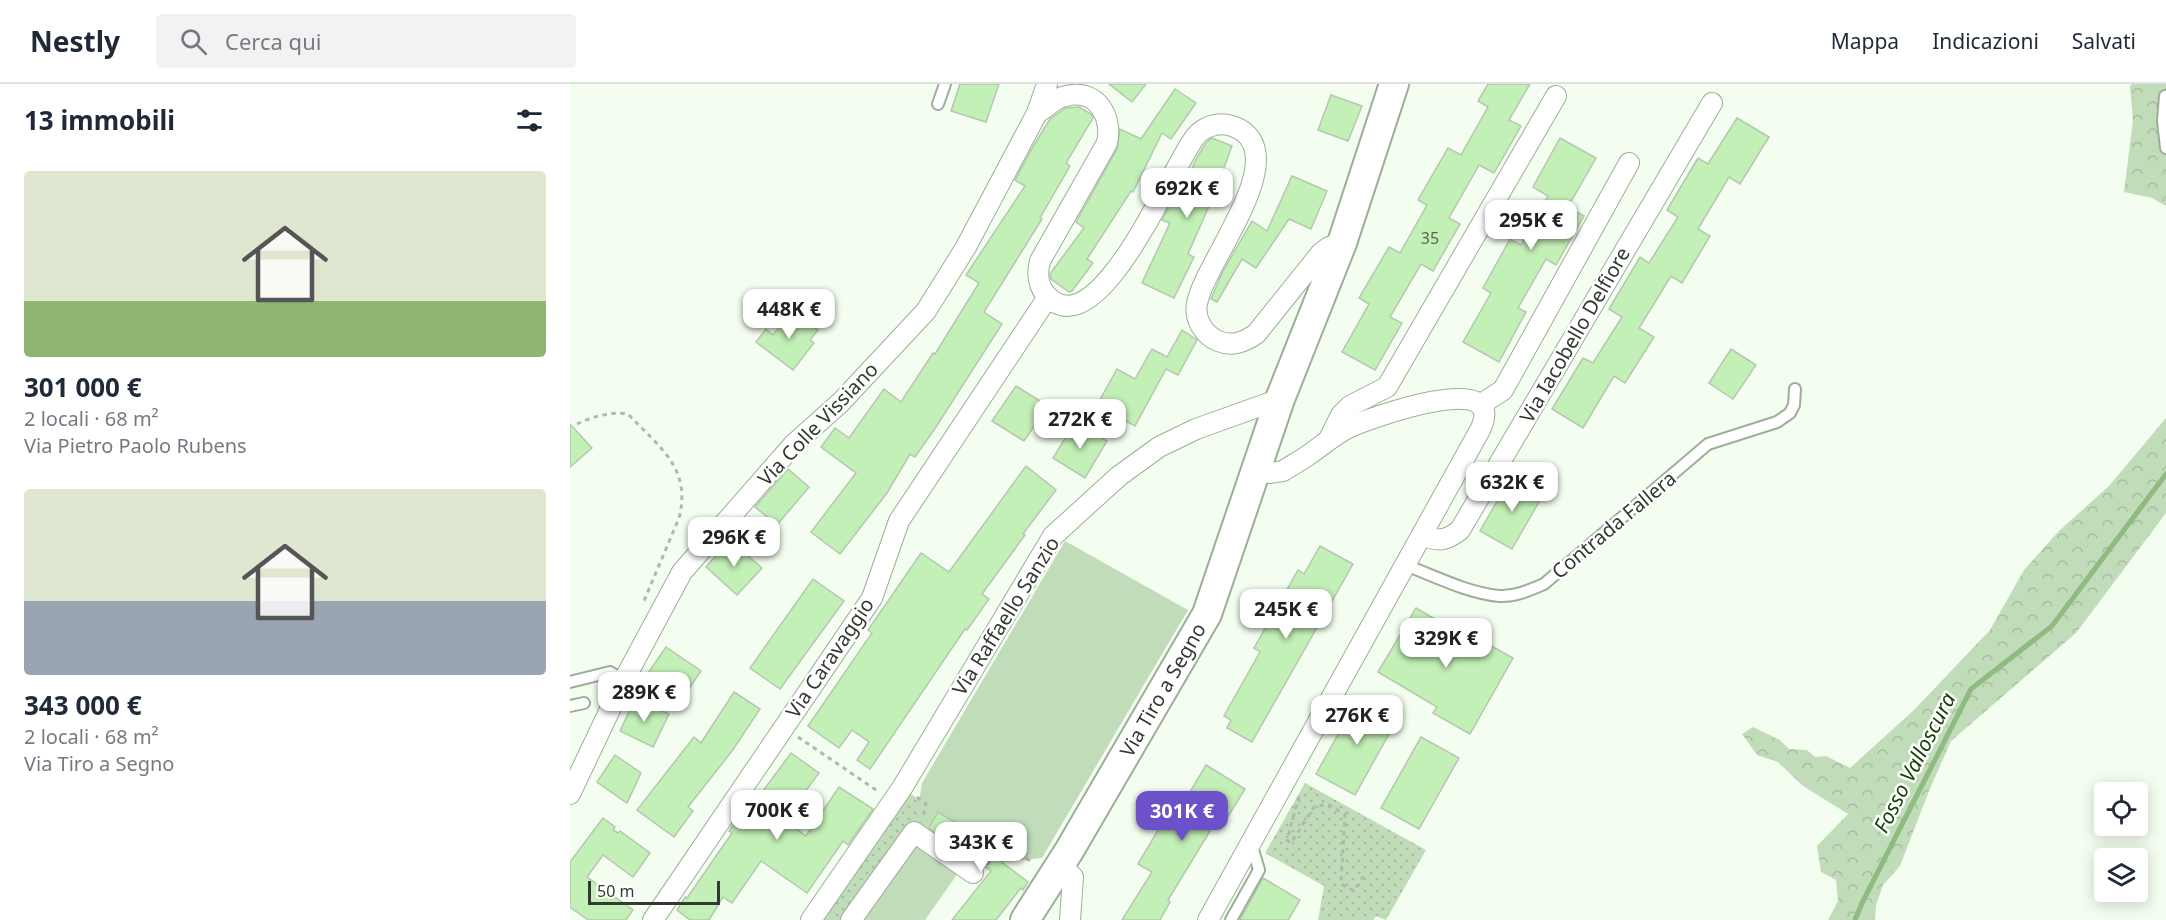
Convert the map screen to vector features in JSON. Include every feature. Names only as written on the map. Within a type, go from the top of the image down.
[{"type":"main road","name":"Via Tiro a Segno","points":[[1025,920],[1049,865],[1207,614],[1280,399],[1342,243],[1394,84]]},
{"type":"street","name":"Via Colle Vissiano","points":[[570,794],[624,680],[682,572],[793,445],[841,402],[926,311],[966,248],[1037,113],[1047,84]]},
{"type":"street","points":[[1037,113],[1065,96],[1084,96],[1104,111],[1110,132],[1107,143],[1040,261],[1038,279],[1042,289],[1048,297],[1063,304],[1081,303],[1092,295],[1123,261],[1160,201],[1195,136],[1217,124],[1227,125],[1244,132],[1254,146],[1257,160],[1242,210],[1200,294],[1197,311],[1205,332],[1217,341],[1234,344],[1246,341],[1256,334],[1321,253],[1329,247],[1342,243]]},
{"type":"street","points":[[1327,441],[1341,415],[1350,406],[1387,387],[1556,96]]},
{"type":"street","name":"Via Iacobello Delfiore","points":[[1422,535],[1441,541],[1450,538],[1460,530],[1712,103]]},
{"type":"street","points":[[1480,405],[1503,390],[1629,163]]},
{"type":"street","name":"Via Caravaggio","points":[[653,920],[872,598],[899,521],[1048,297]]},
{"type":"street","points":[[1208,920],[1482,426],[1484,416],[1476,401],[1463,398],[1432,402],[1371,418],[1347,429],[1283,471],[1271,473],[1256,469]]},
{"type":"street","name":"Via Raffaello Sanzio","points":[[811,920],[898,795],[1053,536],[1119,476],[1159,447],[1196,429],[1280,399]]},
{"type":"street","points":[[851,920],[914,832],[973,873]]},
{"type":"street","points":[[1049,865],[1073,877],[1070,920]]},
{"type":"lane","points":[[938,104],[945,84]]},
{"type":"lane","points":[[2165,96],[2163,122],[2166,148]]},
{"type":"lane","name":"Contrada Fallera","points":[[1405,565],[1473,590],[1501,596],[1527,592],[1544,584],[1708,444],[1776,422],[1790,412],[1794,405],[1795,389]]},
{"type":"lane","points":[[570,682],[610,672],[624,680]]},
{"type":"lane","points":[[570,706],[584,703]]},
{"type":"lane","points":[[1232,920],[1259,870],[1251,843]]},
{"type":"path","points":[[577,424],[619,412],[628,414],[672,463],[679,475],[682,504],[679,518],[644,601]]},
{"type":"path","points":[[784,727],[898,795],[927,804],[921,824],[914,832]]},
{"type":"path","points":[[1301,788],[1287,840],[1291,843],[1314,807],[1328,804],[1346,815],[1341,884],[1354,891],[1366,872]]},
{"type":"path","points":[[973,873],[980,875],[1002,844],[1049,865]]},
{"type":"green space","points":[[2132,84],[2166,84],[2166,206],[2152,198],[2124,192],[2133,120],[2130,86]]},
{"type":"green space","points":[[2166,418],[2166,513],[2076,633],[1951,741],[1900,866],[1883,885],[1876,905],[1875,920],[1828,920],[1838,901],[1836,880],[1821,872],[1817,846],[1848,814],[1803,786],[1778,762],[1757,755],[1742,734],[1753,727],[1780,740],[1789,749],[1807,750],[1815,757],[1826,756],[1850,768],[1914,710],[1990,630],[2024,570],[2059,531],[2109,486]]},
{"type":"green space","points":[[1065,541],[1188,610],[1042,858],[963,866],[925,920],[850,920],[914,832],[922,783]]},
{"type":"green space","points":[[1305,783],[1426,850],[1386,920],[1376,916],[1373,920],[1318,920],[1324,886],[1265,853]]},
{"type":"green space","points":[[902,788],[926,804],[914,832],[851,920],[811,920]]},
{"type":"building","points":[[960,84],[999,84],[986,122],[951,111]]},
{"type":"building","points":[[1109,84],[1146,84],[1132,102]]},
{"type":"building","points":[[1488,84],[1530,84],[1509,120],[1521,126],[1494,173],[1479,165],[1449,218],[1460,224],[1433,271],[1421,264],[1390,317],[1402,323],[1375,370],[1342,352],[1369,304],[1359,298],[1389,247],[1400,253],[1427,205],[1418,200],[1448,148],[1461,155],[1488,107],[1478,101]]},
{"type":"building","points":[[1175,89],[1196,103],[1171,139],[1162,133],[1133,192],[1131,191],[1087,259],[1093,263],[1069,292],[1051,279],[1050,274],[1084,228],[1076,222],[1117,149],[1120,129],[1141,139]]},
{"type":"building","points":[[1331,95],[1362,106],[1348,141],[1318,130]]},
{"type":"building","points":[[1079,107],[1091,114],[1093,118],[1066,163],[1070,166],[1040,218],[1042,219],[984,312],[1002,324],[915,457],[910,454],[887,493],[840,554],[811,532],[856,473],[821,447],[835,428],[849,438],[884,389],[901,402],[933,353],[935,354],[979,283],[966,275],[1025,186],[1015,180],[1034,145],[1050,119],[1066,108]]},
{"type":"building","points":[[1737,118],[1769,137],[1740,184],[1729,177],[1698,229],[1710,236],[1682,283],[1671,276],[1639,328],[1654,337],[1625,383],[1614,376],[1583,428],[1552,409],[1583,358],[1593,363],[1622,317],[1609,309],[1640,257],[1649,263],[1678,217],[1667,210],[1698,158],[1708,164]]},
{"type":"building","points":[[1212,138],[1232,146],[1188,254],[1194,257],[1174,298],[1142,283],[1170,223],[1162,220],[1182,183],[1185,185],[1196,159]]},
{"type":"building","points":[[1560,138],[1596,158],[1568,207],[1584,216],[1556,265],[1546,259],[1518,308],[1526,312],[1499,362],[1463,342],[1491,293],[1483,288],[1510,239],[1521,245],[1548,196],[1533,187]]},
{"type":"building","points":[[1292,176],[1327,191],[1311,229],[1289,219],[1256,268],[1242,259],[1217,302],[1211,299],[1223,271],[1252,221],[1267,231]]},
{"type":"building","points":[[791,311],[818,330],[810,340],[814,343],[793,370],[756,342],[766,329],[773,335]]},
{"type":"building","points":[[1182,330],[1197,340],[1178,375],[1166,369],[1135,426],[1097,405],[1117,369],[1135,379],[1152,349],[1167,357]]},
{"type":"building","points":[[1731,349],[1756,365],[1733,399],[1709,383]]},
{"type":"building","points":[[1016,386],[1048,406],[1024,441],[992,421]]},
{"type":"building","points":[[1075,422],[1107,441],[1085,478],[1053,458]]},
{"type":"building","points":[[570,424],[592,448],[570,467]]},
{"type":"building","points":[[1026,466],[1056,490],[982,594],[989,599],[967,630],[965,629],[870,769],[857,760],[869,742],[852,730],[839,748],[808,726],[872,633],[868,630],[921,553],[949,572]]},
{"type":"building","points":[[788,469],[809,487],[777,525],[755,507]]},
{"type":"building","points":[[1511,477],[1543,495],[1512,549],[1480,531]]},
{"type":"building","points":[[730,540],[762,568],[737,595],[706,567]]},
{"type":"building","points":[[1320,546],[1353,564],[1252,742],[1227,728],[1231,720],[1224,716],[1260,652],[1254,648],[1298,570],[1304,574]]},
{"type":"building","points":[[813,579],[844,601],[780,689],[750,668]]},
{"type":"building","points":[[1416,608],[1474,642],[1477,638],[1513,658],[1470,734],[1433,713],[1437,707],[1378,672]]},
{"type":"building","points":[[666,647],[701,671],[681,700],[646,676]]},
{"type":"building","points":[[734,692],[760,709],[732,751],[688,807],[693,811],[674,837],[637,810],[694,737],[701,743]]},
{"type":"building","points":[[1359,697],[1398,718],[1355,795],[1316,774]]},
{"type":"building","points":[[635,699],[669,714],[653,747],[620,731]]},
{"type":"building","points":[[1421,737],[1459,758],[1419,829],[1381,808]]},
{"type":"building","points":[[791,753],[819,773],[784,820],[806,836],[839,787],[873,809],[848,845],[843,841],[807,893],[761,861],[732,903],[723,897],[709,920],[690,920],[677,910],[732,833],[729,831],[751,801],[754,803]]},
{"type":"building","points":[[615,755],[641,773],[627,803],[597,782]]},
{"type":"building","points":[[1206,765],[1245,789],[1227,818],[1221,814],[1213,826],[1168,900],[1170,902],[1160,920],[1122,920],[1152,872],[1138,864],[1171,808],[1178,812]]},
{"type":"building","points":[[938,812],[990,843],[986,850],[1028,882],[996,920],[952,920],[991,871],[929,828]]},
{"type":"building","points":[[603,818],[615,827],[613,830],[618,833],[620,831],[650,853],[633,877],[603,855],[587,877],[633,910],[626,920],[588,920],[570,907],[570,862]]},
{"type":"building","points":[[1263,878],[1300,900],[1288,920],[1240,920]]},
{"type":"waterway","name":"Fosso Valloscura","points":[[1855,920],[1971,689],[2052,626],[2166,474]]}]
